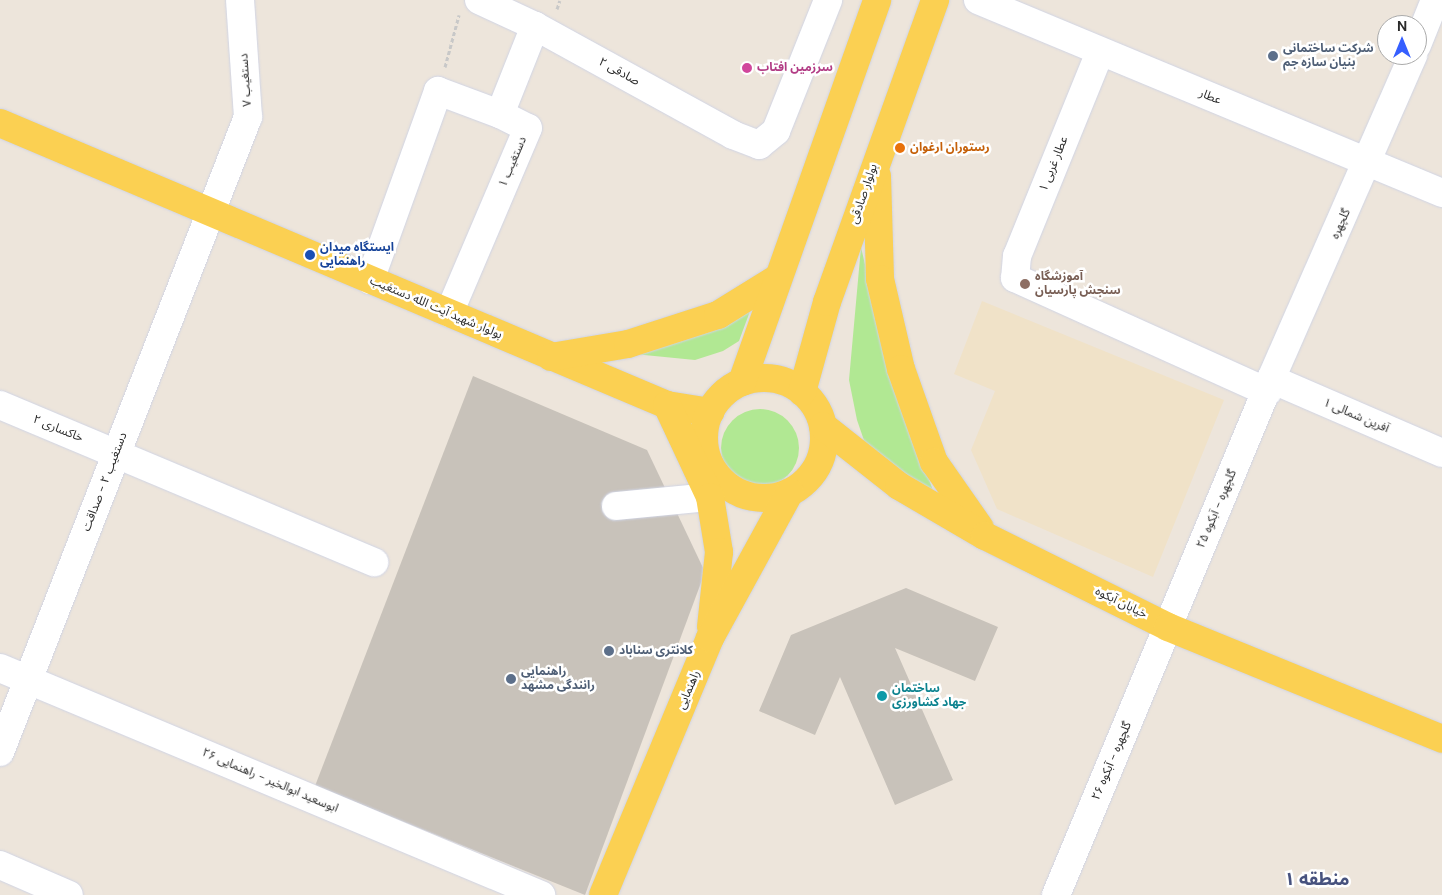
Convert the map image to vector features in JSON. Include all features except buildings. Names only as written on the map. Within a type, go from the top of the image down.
[{"type":"main road","points":[[742,382],[776,279],[877,0]]},
{"type":"main road","name":"بولوار صادقی","points":[[802,392],[827,302],[934,0]]},
{"type":"main road","name":"بولوار شهید آیت الله دستغیب","points":[[0,123],[668,405],[710,412]]},
{"type":"main road","points":[[876,160],[880,278],[901,369],[934,462],[985,536]]},
{"type":"main road","points":[[551,356],[628,344],[718,315],[776,279]]},
{"type":"main road","points":[[774,379],[802,392],[816,407],[823,426],[825,446],[819,466],[807,482],[790,492],[754,498],[722,481],[705,448],[710,412],[718,400],[742,382],[774,379]]},
{"type":"main road","points":[[668,405],[710,497],[719,552],[710,638]]},
{"type":"main road","name":"خیابان آبکوه","points":[[823,426],[899,486],[985,536],[1168,626],[1442,739]]},
{"type":"main road","name":"راهنمایی","points":[[603,895],[710,638],[790,492]]},
{"type":"street","name":"دستغیب ۷","points":[[211,213],[248,117],[240,0]]},
{"type":"street","name":"صادقی ۲","points":[[470,5],[535,26],[733,135],[759,145],[776,131],[828,0]]},
{"type":"street","name":"عطار","points":[[978,0],[1442,193]]},
{"type":"street","points":[[1427,20],[1435,0]]},
{"type":"street","points":[[370,280],[438,91],[500,114],[535,26]]},
{"type":"street","name":"عطار غربی ۱","points":[[1015,278],[1017,256],[1100,52]]},
{"type":"street","name":"گلچهره","points":[[1269,386],[1369,162],[1409,65]]},
{"type":"street","name":"دستغیب ۱","points":[[449,313],[528,128],[500,114]]},
{"type":"street","name":"دستغیب ۲ - صداقت","points":[[0,752],[211,213]]},
{"type":"street","name":"آفرين شمالى ١","points":[[1015,278],[1269,386],[1442,453]]},
{"type":"street","name":"گلچهره - آبکوه ۲۵","points":[[1168,626],[1269,386]]},
{"type":"street","name":"خاکساری ۲","points":[[0,405],[117,452],[374,562]]},
{"type":"street","points":[[616,506],[710,497]]},
{"type":"street","name":"گلچهره - آبکوه ۲۶","points":[[1056,895],[1168,626]]},
{"type":"street","name":"ابوسعید ابوالخیر - راهنمایی ۲۶","points":[[0,668],[541,895]]},
{"type":"street","points":[[0,865],[68,895]]},
{"type":"path","points":[[438,91],[470,5]]},
{"type":"shaded area","points":[[982,301],[1224,400],[1153,577],[997,509],[971,450],[995,391],[954,374]]},
{"type":"green space","points":[[861,247],[891,378],[937,501],[868,452],[857,420],[849,380]]},
{"type":"green space","points":[[752,306],[739,341],[723,351],[695,360],[624,353]]},
{"type":"green space","points":[[760,409],[775,412],[788,420],[796,433],[799,448],[796,463],[788,476],[775,484],[760,487],[745,484],[732,476],[724,463],[721,448],[724,433],[732,420],[745,412]]},
{"type":"place","name":"شرکت ساختمانی بنیان سازه جم","points":[[1273,56]]},
{"type":"place","name":"سرزمین افتاب","points":[[747,68]]},
{"type":"place","name":"رستوران ارغوان","points":[[900,148]]},
{"type":"place","name":"ایستگاه میدان راهنمایی","points":[[310,255]]},
{"type":"place","name":"آموزشگاه سنجش پارسیان","points":[[1025,284]]},
{"type":"place","name":"کلانتری سناباد","points":[[609,651]]},
{"type":"place","name":"راهنمایی رانندگی مشهد","points":[[511,679]]},
{"type":"place","name":"ساختمان جهاد کشاورزی","points":[[882,696]]},
{"type":"district","name":"منطقه ۱","points":[[1317,879]]}]
